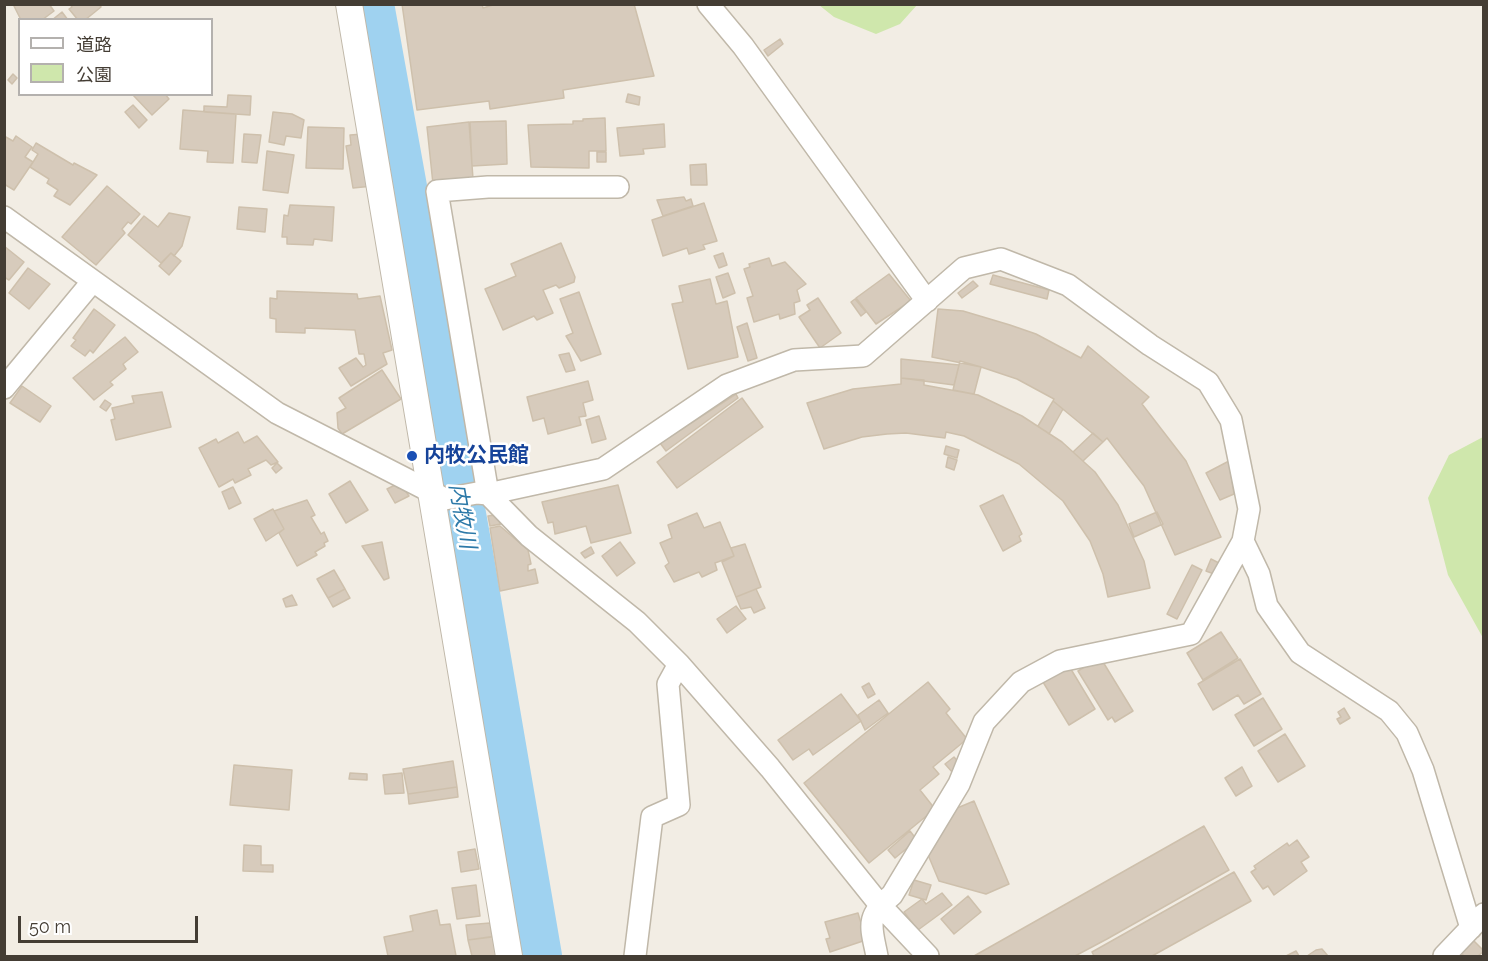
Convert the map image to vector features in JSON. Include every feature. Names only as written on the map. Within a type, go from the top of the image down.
[{"type":"street","points":[[349,4],[438,495],[509,957]]},
{"type":"street","points":[[708,4],[743,46],[927,301]]},
{"type":"street","points":[[618,187],[488,187],[436,191],[482,494],[529,536],[637,622],[679,664],[770,768],[880,905],[928,957]]},
{"type":"street","points":[[4,217],[277,413],[438,495],[482,494],[603,469],[727,385],[794,360],[863,356],[964,268],[1001,259],[1068,285],[1150,345],[1208,382],[1231,420],[1249,509],[1243,541],[1191,634],[1060,661],[1021,682],[984,722],[959,783],[892,895],[880,905],[871,922],[877,957]]},
{"type":"street","points":[[4,388],[92,282]]},
{"type":"street","points":[[1243,541],[1259,574],[1267,606],[1300,653],[1389,711],[1407,734],[1423,770],[1477,921],[1444,957]]},
{"type":"street","points":[[635,957],[652,818],[679,805],[668,684],[679,664]]},
{"type":"green space","points":[[819,5],[917,5],[900,24],[876,34],[834,17]]},
{"type":"green space","points":[[1483,437],[1483,638],[1448,575],[1428,498],[1449,455]]},
{"type":"building","points":[[13,4],[49,4],[54,11],[45,18],[20,18]]},
{"type":"building","points":[[70,4],[99,4],[101,7],[87,18],[76,18],[69,9],[72,7]]},
{"type":"building","points":[[402,4],[482,4],[483,8],[496,4],[634,4],[654,76],[563,90],[564,98],[490,109],[489,101],[417,110]]},
{"type":"building","points":[[62,12],[66,18],[54,18]]},
{"type":"building","points":[[780,39],[783,44],[768,56],[764,50]]},
{"type":"building","points":[[13,74],[17,78],[12,84],[8,80]]},
{"type":"building","points":[[628,94],[640,97],[639,105],[626,102]]},
{"type":"building","points":[[228,95],[251,96],[250,115],[204,112],[204,106],[227,107]]},
{"type":"building","points":[[134,96],[167,96],[169,99],[152,115]]},
{"type":"building","points":[[133,105],[147,120],[139,128],[125,112]]},
{"type":"building","points":[[183,110],[236,114],[233,163],[207,162],[208,151],[180,149]]},
{"type":"building","points":[[273,112],[292,114],[304,120],[301,138],[286,136],[284,145],[269,142]]},
{"type":"building","points":[[605,118],[606,151],[589,151],[589,168],[531,167],[528,125],[573,124],[573,121],[583,121],[583,119]]},
{"type":"building","points":[[506,121],[507,164],[472,166],[470,122]]},
{"type":"building","points":[[469,122],[473,179],[433,184],[427,127]]},
{"type":"building","points":[[664,124],[665,147],[643,149],[644,154],[620,156],[617,128]]},
{"type":"building","points":[[308,127],[344,128],[343,169],[306,168]]},
{"type":"building","points":[[244,134],[261,135],[257,163],[242,162]]},
{"type":"building","points":[[363,134],[373,186],[353,188],[346,146],[351,145],[350,135]]},
{"type":"building","points":[[4,136],[13,141],[16,136],[32,147],[25,157],[33,162],[14,190],[4,184]]},
{"type":"building","points":[[36,143],[73,165],[74,163],[97,175],[70,205],[54,196],[58,190],[47,183],[49,179],[30,167],[38,154],[32,150]]},
{"type":"building","points":[[267,151],[294,155],[288,193],[263,190]]},
{"type":"building","points":[[597,152],[606,152],[606,162],[597,162]]},
{"type":"building","points":[[706,164],[707,185],[691,185],[690,165]]},
{"type":"building","points":[[107,186],[140,214],[131,224],[128,222],[122,229],[125,233],[96,265],[62,237]]},
{"type":"building","points":[[684,197],[686,201],[691,199],[693,206],[663,216],[657,200]]},
{"type":"building","points":[[704,203],[717,241],[703,245],[705,249],[689,254],[687,248],[663,256],[652,220]]},
{"type":"building","points":[[290,205],[334,207],[332,241],[314,239],[313,245],[287,244],[287,237],[282,237],[284,215],[288,216]]},
{"type":"building","points":[[239,207],[267,209],[265,232],[237,229]]},
{"type":"building","points":[[169,213],[190,217],[182,246],[174,256],[171,253],[161,263],[128,235],[144,216],[158,227]]},
{"type":"building","points":[[561,243],[575,277],[574,282],[559,288],[556,285],[543,290],[553,313],[537,320],[534,316],[503,330],[485,289],[516,276],[511,264]]},
{"type":"building","points":[[4,246],[24,262],[9,280],[4,277]]},
{"type":"building","points":[[171,253],[181,261],[169,275],[159,266]]},
{"type":"building","points":[[723,253],[727,265],[719,268],[714,256]]},
{"type":"building","points":[[769,258],[772,266],[785,262],[806,284],[797,290],[800,301],[794,303],[795,314],[780,319],[779,314],[754,322],[747,298],[753,296],[744,269],[750,267],[749,264]]},
{"type":"building","points":[[28,268],[50,284],[29,309],[9,293]]},
{"type":"building","points":[[728,273],[735,293],[723,298],[716,277]]},
{"type":"building","points":[[889,274],[911,301],[876,324],[856,298]]},
{"type":"building","points":[[993,275],[1049,290],[1047,299],[990,284]]},
{"type":"building","points":[[710,279],[716,304],[727,301],[738,357],[688,369],[672,304],[683,302],[679,286]]},
{"type":"building","points":[[973,281],[978,286],[962,298],[958,293]]},
{"type":"building","points":[[277,291],[357,294],[358,299],[380,296],[392,350],[383,353],[387,364],[351,386],[339,368],[356,358],[363,367],[366,365],[364,354],[359,354],[355,330],[305,328],[305,333],[276,332],[276,319],[270,318],[270,298],[277,299]]},
{"type":"building","points":[[579,292],[601,354],[581,361],[566,336],[573,333],[560,299]]},
{"type":"building","points":[[818,298],[841,333],[820,348],[799,317],[810,310],[807,305]]},
{"type":"building","points":[[855,299],[866,312],[861,316],[851,302]]},
{"type":"building","points":[[94,309],[115,325],[93,353],[90,350],[85,356],[71,346],[76,340],[73,338]]},
{"type":"building","points":[[938,309],[963,311],[1010,325],[1036,334],[1081,358],[1088,346],[1149,397],[1142,404],[1186,461],[1221,537],[1175,555],[1144,486],[1107,438],[1103,442],[1053,401],[1054,399],[1017,379],[981,367],[932,357]]},
{"type":"building","points":[[747,323],[757,358],[748,361],[737,327]]},
{"type":"building","points":[[125,337],[138,352],[123,364],[126,369],[110,382],[113,385],[94,400],[73,378]]},
{"type":"building","points":[[569,353],[575,370],[566,372],[559,355]]},
{"type":"building","points":[[901,359],[959,365],[954,385],[901,378]]},
{"type":"building","points":[[960,361],[981,367],[974,394],[953,390]]},
{"type":"building","points":[[382,370],[401,399],[342,434],[338,428],[337,413],[346,408],[339,398]]},
{"type":"building","points":[[901,378],[924,380],[924,385],[978,395],[1022,416],[1062,442],[1095,472],[1118,505],[1144,561],[1150,588],[1108,597],[1103,574],[1090,541],[1063,501],[1019,464],[964,436],[946,432],[945,438],[906,433],[887,434],[862,437],[824,449],[807,403],[853,389],[901,384]]},
{"type":"building","points":[[588,381],[593,400],[583,403],[586,416],[579,417],[581,425],[548,434],[544,418],[533,421],[527,397]]},
{"type":"building","points":[[22,386],[51,406],[40,422],[10,403]]},
{"type":"building","points":[[162,392],[171,427],[116,440],[111,420],[115,419],[112,408],[134,403],[132,396]]},
{"type":"building","points":[[736,394],[738,398],[666,451],[660,443]]},
{"type":"building","points":[[742,398],[763,427],[677,488],[657,462]]},
{"type":"building","points":[[105,400],[111,404],[106,411],[100,407]]},
{"type":"building","points":[[1053,401],[1063,409],[1049,434],[1038,426]]},
{"type":"building","points":[[599,416],[606,439],[592,443],[586,420]]},
{"type":"building","points":[[238,432],[244,443],[257,436],[278,462],[271,465],[266,460],[248,469],[251,475],[235,483],[233,479],[219,487],[199,448],[216,439],[218,443]]},
{"type":"building","points":[[1093,433],[1103,442],[1083,461],[1073,452]]},
{"type":"building","points":[[946,446],[959,450],[957,458],[944,454]]},
{"type":"building","points":[[948,457],[957,460],[954,470],[946,467]]},
{"type":"building","points":[[1229,461],[1234,494],[1220,500],[1206,473]]},
{"type":"building","points":[[277,463],[282,468],[276,473],[272,468]]},
{"type":"building","points":[[350,481],[368,510],[346,523],[329,494]]},
{"type":"building","points":[[397,484],[398,488],[402,486],[409,496],[395,503],[387,489]]},
{"type":"building","points":[[618,485],[631,533],[591,543],[586,526],[555,534],[553,522],[548,523],[542,502]]},
{"type":"building","points":[[233,487],[241,503],[229,509],[222,492]]},
{"type":"building","points":[[1003,495],[1022,534],[1019,536],[1021,541],[1003,551],[980,506]]},
{"type":"building","points":[[307,500],[315,515],[311,517],[321,534],[324,532],[328,541],[324,543],[325,546],[315,552],[317,555],[297,566],[279,533],[284,529],[274,511]]},
{"type":"building","points":[[273,509],[284,529],[266,541],[254,519]]},
{"type":"building","points":[[1157,512],[1163,524],[1134,537],[1129,524]]},
{"type":"building","points":[[697,513],[704,528],[720,522],[734,556],[715,563],[717,570],[702,577],[699,572],[674,582],[665,566],[669,563],[660,543],[672,538],[668,525]]},
{"type":"building","points":[[495,515],[501,524],[490,526],[488,516]]},
{"type":"building","points":[[500,526],[528,550],[531,564],[528,565],[528,571],[535,569],[538,583],[500,591],[490,528]]},
{"type":"building","points":[[382,542],[389,578],[384,580],[362,546]]},
{"type":"building","points":[[620,542],[635,563],[617,576],[602,556]]},
{"type":"building","points":[[745,544],[761,587],[736,597],[722,562],[734,556],[731,548]]},
{"type":"building","points":[[591,547],[594,553],[585,558],[581,553]]},
{"type":"building","points":[[1211,559],[1219,563],[1214,574],[1206,571]]},
{"type":"building","points":[[1192,565],[1202,570],[1177,619],[1167,614]]},
{"type":"building","points":[[334,570],[345,589],[328,598],[317,579]]},
{"type":"building","points":[[345,589],[350,598],[333,607],[328,598]]},
{"type":"building","points":[[756,589],[765,608],[754,613],[751,607],[741,609],[736,597]]},
{"type":"building","points":[[292,595],[297,605],[286,607],[283,599]]},
{"type":"building","points":[[736,606],[746,619],[727,633],[717,619]]},
{"type":"building","points":[[1221,632],[1238,658],[1203,680],[1187,653]]},
{"type":"building","points":[[1100,657],[1133,711],[1115,722],[1112,717],[1108,720],[1078,671]]},
{"type":"building","points":[[1240,659],[1261,694],[1244,704],[1238,695],[1213,710],[1198,684]]},
{"type":"building","points":[[1069,666],[1095,709],[1069,725],[1043,682]]},
{"type":"building","points":[[928,682],[950,709],[946,713],[967,739],[933,767],[939,774],[920,790],[935,809],[869,863],[804,783]]},
{"type":"building","points":[[869,683],[875,694],[868,698],[862,687]]},
{"type":"building","points":[[841,694],[861,721],[813,755],[809,749],[793,760],[778,740]]},
{"type":"building","points":[[1263,698],[1282,729],[1254,746],[1235,715]]},
{"type":"building","points":[[879,700],[888,713],[865,730],[858,715]]},
{"type":"building","points":[[1344,708],[1350,718],[1340,724],[1337,719],[1341,717],[1338,712]]},
{"type":"building","points":[[1285,734],[1305,766],[1278,782],[1258,751]]},
{"type":"building","points":[[954,757],[962,766],[953,773],[945,764]]},
{"type":"building","points":[[453,761],[457,787],[408,794],[403,769]]},
{"type":"building","points":[[234,765],[292,770],[289,810],[230,805]]},
{"type":"building","points":[[1242,767],[1252,786],[1236,796],[1225,778]]},
{"type":"building","points":[[350,773],[367,774],[367,780],[349,779]]},
{"type":"building","points":[[402,773],[404,793],[385,794],[383,775]]},
{"type":"building","points":[[457,787],[458,797],[409,804],[408,794]]},
{"type":"building","points":[[974,801],[1009,884],[986,894],[939,881],[926,850],[950,811]]},
{"type":"building","points":[[1204,826],[1229,870],[1107,939],[1075,956],[974,956]]},
{"type":"building","points":[[910,831],[917,840],[895,858],[888,850]]},
{"type":"building","points":[[1297,840],[1309,857],[1301,862],[1307,871],[1274,895],[1268,886],[1263,889],[1251,872],[1256,869],[1254,866],[1287,843],[1289,846]]},
{"type":"building","points":[[244,845],[261,846],[261,865],[273,865],[273,872],[243,871]]},
{"type":"building","points":[[475,849],[479,869],[461,872],[458,852]]},
{"type":"building","points":[[1234,872],[1251,901],[1152,956],[1094,956],[1092,952]]},
{"type":"building","points":[[914,880],[931,885],[926,900],[909,895]]},
{"type":"building","points":[[476,885],[480,916],[457,919],[452,888]]},
{"type":"building","points":[[942,893],[952,905],[918,930],[904,912],[922,899],[926,904]]},
{"type":"building","points":[[968,896],[981,912],[954,934],[941,919]]},
{"type":"building","points":[[437,910],[440,925],[450,924],[456,956],[388,956],[384,937],[413,931],[410,916]]},
{"type":"building","points":[[858,913],[866,940],[830,952],[826,939],[830,938],[825,922]]},
{"type":"building","points":[[490,923],[492,937],[468,940],[466,925]]},
{"type":"building","points":[[496,936],[499,956],[472,956],[468,940]]},
{"type":"building","points":[[1473,940],[1484,951],[1478,956],[1464,956],[1461,953]]},
{"type":"building","points":[[1322,949],[1328,956],[1307,956],[1316,950]]},
{"type":"building","points":[[1296,951],[1299,956],[1286,956]]},
{"type":"waterway","name":"内牧川","points":[[372,4],[471,553],[540,956]]},
{"type":"place","name":"内牧公民館","points":[[412,456]]}]
